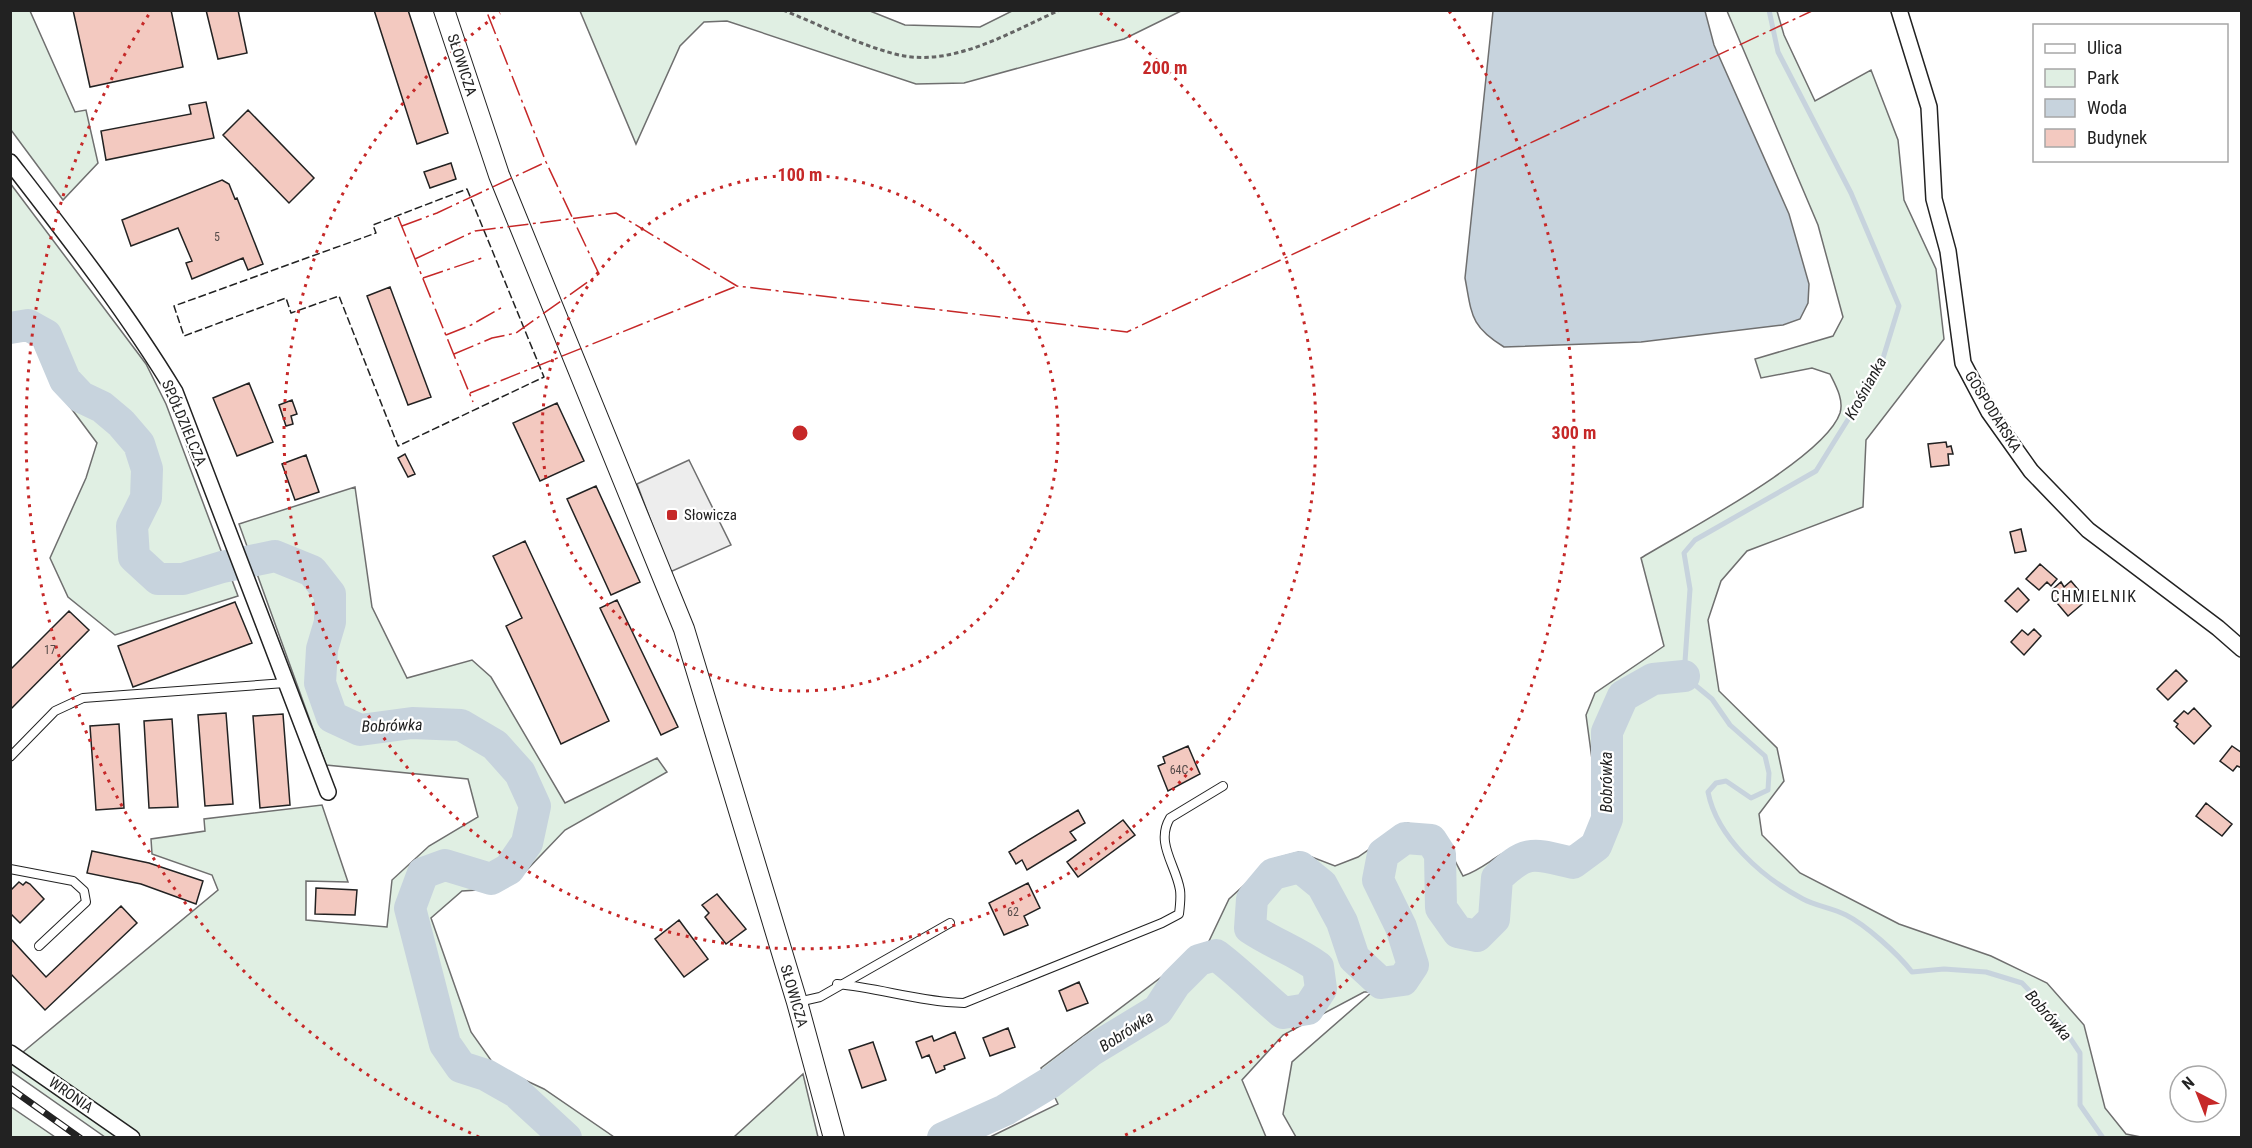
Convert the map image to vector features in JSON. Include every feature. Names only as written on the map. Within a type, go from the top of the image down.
[{"type":"street","name":"SŁOWICZA","points":[[444,10],[499,175],[684,628],[797,1002],[834,1137]]},
{"type":"street","name":"GOSPODARSKA","points":[[1899,10],[1929,107],[1934,199],[1948,251],[1963,363],[1989,412],[2031,471],[2088,530],[2241,648]]},
{"type":"street","name":"SPÓŁDZIELCZA","points":[[10,162],[95,270],[139,333],[175,392],[328,792]]},
{"type":"street","name":"WRONIA","points":[[10,1053],[132,1137]]},
{"type":"lane","points":[[10,757],[55,711],[83,698],[285,683]]},
{"type":"lane","points":[[837,984],[863,986],[940,1002],[963,1003],[1162,923],[1179,914],[1180,889],[1164,842],[1165,826],[1170,818],[1223,786]]},
{"type":"lane","points":[[10,870],[73,881],[84,891],[86,902],[39,946]]},
{"type":"lane","points":[[797,1002],[820,997],[837,984],[950,923]]},
{"type":"path","points":[[783,10],[896,54],[939,57],[978,47],[1060,10]]},
{"type":"green space","points":[[11,10],[30,11],[75,112],[86,110],[98,163],[63,200],[11,130]]},
{"type":"green space","points":[[580,11],[870,11],[905,25],[980,27],[1012,11],[1181,11],[1124,39],[964,83],[916,84],[727,21],[704,22],[680,46],[636,144]]},
{"type":"green space","points":[[1727,11],[1777,11],[1784,35],[1815,101],[1871,70],[1898,140],[1904,200],[1936,269],[1944,339],[1866,440],[1863,507],[1747,551],[1721,581],[1708,620],[1719,691],[1777,748],[1784,781],[1759,814],[1762,835],[1800,873],[1899,924],[1991,956],[2047,983],[2084,1025],[2105,1108],[2126,1134],[2141,1137],[1296,1137],[1283,1114],[1292,1062],[1372,992],[1364,992],[1283,1035],[1242,1080],[1266,1137],[990,1137],[1058,1104],[1041,1068],[1209,941],[1229,899],[1273,859],[1299,852],[1335,866],[1358,857],[1407,823],[1430,830],[1437,835],[1448,848],[1463,876],[1508,851],[1534,848],[1570,853],[1588,840],[1600,818],[1586,715],[1595,693],[1664,646],[1641,558],[1782,472],[1809,451],[1829,431],[1841,408],[1839,393],[1830,374],[1812,368],[1761,378],[1755,359],[1833,336],[1843,317],[1818,225]]},
{"type":"green space","points":[[10,183],[146,364],[166,404],[238,596],[115,635],[68,597],[50,558],[86,478],[97,443],[53,384],[32,340],[20,334],[11,340]]},
{"type":"green space","points":[[355,487],[372,607],[407,678],[472,660],[491,677],[565,803],[657,758],[667,772],[565,830],[519,878],[494,889],[462,891],[431,918],[471,1032],[495,1066],[544,1089],[614,1137],[105,1137],[11,1071],[11,1062],[218,890],[212,875],[152,854],[151,839],[205,831],[204,819],[322,805],[348,882],[306,881],[306,920],[387,927],[392,880],[429,846],[478,817],[468,779],[326,765],[239,524]]},
{"type":"green space","points":[[803,1074],[818,1137],[734,1137]]},
{"type":"green space","points":[[11,1107],[55,1137],[11,1137]]},
{"type":"shaded area","points":[[689,460],[731,545],[670,572],[637,484]]},
{"type":"water","points":[[1493,11],[1705,11],[1714,45],[1789,214],[1809,284],[1808,303],[1800,319],[1783,325],[1641,342],[1504,347],[1485,333],[1471,311],[1465,278]]},
{"type":"building","points":[[73,10],[171,10],[183,67],[90,87]]},
{"type":"building","points":[[206,10],[238,10],[247,53],[218,59]]},
{"type":"building","points":[[374,10],[408,10],[448,133],[417,144]]},
{"type":"building","points":[[206,102],[214,138],[106,160],[101,131],[191,114],[189,105]]},
{"type":"building","points":[[248,110],[314,178],[289,203],[223,135]]},
{"type":"building","points":[[451,163],[456,179],[430,188],[424,172]]},
{"type":"building","points":[[222,180],[229,184],[235,199],[237,198],[263,264],[248,270],[243,258],[192,279],[186,263],[192,261],[178,228],[131,246],[122,220]]},
{"type":"building","points":[[390,287],[431,397],[408,405],[367,296]]},
{"type":"building","points":[[249,383],[273,442],[237,456],[213,398]]},
{"type":"building","points":[[292,400],[297,414],[291,416],[293,424],[286,426],[279,405]]},
{"type":"building","points":[[557,403],[584,461],[540,481],[513,423]]},
{"type":"building","points":[[1946,442],[1947,447],[1951,446],[1953,454],[1948,454],[1949,465],[1931,467],[1928,444]]},
{"type":"building","points":[[405,454],[415,474],[408,477],[398,458]]},
{"type":"building","points":[[306,455],[319,492],[295,500],[282,464]]},
{"type":"building","points":[[596,486],[640,582],[611,595],[567,499]]},
{"type":"building","points":[[2021,529],[2026,551],[2015,553],[2010,532]]},
{"type":"building","points":[[525,541],[609,721],[561,744],[506,626],[522,618],[493,556]]},
{"type":"building","points":[[2040,564],[2057,579],[2051,586],[2047,582],[2039,590],[2026,579]]},
{"type":"building","points":[[2071,581],[2087,600],[2068,616],[2052,597],[2056,593],[2053,589],[2061,582],[2064,587]]},
{"type":"building","points":[[2018,588],[2029,600],[2017,612],[2005,601]]},
{"type":"building","points":[[617,600],[678,727],[661,735],[600,608]]},
{"type":"building","points":[[235,602],[252,643],[133,687],[118,646]]},
{"type":"building","points":[[69,611],[89,630],[10,710],[10,670]]},
{"type":"building","points":[[2034,629],[2041,636],[2024,655],[2011,642],[2022,630],[2028,635]]},
{"type":"building","points":[[2176,670],[2187,681],[2168,700],[2157,689]]},
{"type":"building","points":[[2194,708],[2211,726],[2194,744],[2176,727],[2178,724],[2174,721],[2184,711],[2188,714]]},
{"type":"building","points":[[226,713],[233,804],[205,806],[198,715]]},
{"type":"building","points":[[283,714],[290,805],[260,808],[253,716]]},
{"type":"building","points":[[172,719],[178,807],[149,808],[144,721]]},
{"type":"building","points":[[119,724],[124,808],[96,810],[90,726]]},
{"type":"building","points":[[1188,746],[1200,774],[1168,791],[1158,766],[1165,763],[1163,757]]},
{"type":"building","points":[[2232,746],[2242,753],[2242,768],[2237,766],[2233,771],[2220,761]]},
{"type":"building","points":[[2206,803],[2232,824],[2222,836],[2196,816]]},
{"type":"building","points":[[1078,810],[1085,823],[1070,832],[1076,840],[1027,870],[1022,860],[1016,864],[1009,852]]},
{"type":"building","points":[[1123,820],[1135,835],[1078,877],[1067,862]]},
{"type":"building","points":[[92,851],[149,863],[203,881],[196,904],[141,884],[87,873]]},
{"type":"building","points":[[19,882],[23,885],[26,882],[30,884],[44,899],[20,923],[10,913],[10,891]]},
{"type":"building","points":[[1028,883],[1040,908],[1024,916],[1028,925],[1004,935],[989,903]]},
{"type":"building","points":[[316,888],[357,890],[355,915],[315,914]]},
{"type":"building","points":[[717,894],[746,929],[726,944],[705,917],[709,913],[702,905]]},
{"type":"building","points":[[121,906],[137,923],[45,1010],[10,973],[10,938],[46,977]]},
{"type":"building","points":[[679,920],[708,959],[684,977],[655,939]]},
{"type":"building","points":[[1079,982],[1088,1003],[1067,1011],[1059,991]]},
{"type":"building","points":[[1008,1028],[1015,1047],[990,1056],[983,1038]]},
{"type":"building","points":[[955,1032],[965,1058],[944,1066],[945,1069],[936,1073],[929,1055],[922,1058],[916,1042],[932,1036],[934,1041]]},
{"type":"building","points":[[873,1042],[886,1080],[862,1088],[849,1050]]},
{"type":"waterway","name":"Bobrówka","points":[[1769,10],[1778,52],[1851,193],[1899,306],[1880,368],[1816,471],[1695,540],[1684,553],[1690,589],[1684,676],[1712,699],[1730,725],[1765,756],[1769,773],[1768,790],[1751,798],[1726,781],[1716,783],[1708,792],[1713,809],[1731,841],[1758,868],[1803,899],[1841,913],[1863,926],[1881,940],[1912,972],[1944,969],[1986,972],[2022,983],[2060,1023],[2080,1053],[2080,1105],[2103,1138]]},
{"type":"waterway","name":"Bobrówka","points":[[10,328],[28,325],[46,335],[65,380],[81,397],[102,407],[121,423],[139,444],[147,469],[146,498],[132,526],[134,557],[158,579],[183,579],[222,567],[275,556],[312,571],[330,594],[330,622],[322,649],[320,683],[332,717],[360,730],[412,723],[461,725],[495,745],[520,773],[535,806],[527,843],[509,869],[491,879],[445,865],[423,873],[410,908],[445,1044],[461,1067],[486,1075],[516,1092],[566,1138]]},
{"type":"waterway","name":"Bobrówka","points":[[943,1138],[1005,1110],[1051,1082],[1092,1050],[1158,1010],[1175,984],[1199,960],[1216,955],[1283,1013],[1308,1009],[1321,989],[1318,967],[1250,928],[1252,899],[1273,874],[1300,867],[1322,885],[1342,922],[1354,958],[1381,983],[1403,980],[1413,965],[1401,927],[1378,880],[1383,854],[1405,838],[1431,840],[1440,854],[1441,908],[1458,932],[1477,936],[1494,919],[1497,878],[1508,868],[1532,856],[1549,857],[1573,863],[1596,846],[1607,819],[1607,732],[1623,696],[1653,679],[1684,676]]},
{"type":"railway","points":[[10,1088],[80,1138]]},
{"type":"fence","points":[[467,189],[544,377],[398,446],[339,296],[291,313],[286,298],[184,336],[174,306],[376,233],[373,225],[467,189]]},
{"type":"power","points":[[454,354],[492,338],[516,333],[599,274],[546,162],[486,10]]},
{"type":"power","points":[[415,259],[475,231],[616,213],[737,286],[1127,332],[1814,10]]},
{"type":"power","points":[[402,226],[437,213],[546,162]]},
{"type":"power","points":[[398,217],[473,402]]},
{"type":"power","points":[[423,278],[482,258]]},
{"type":"power","points":[[470,393],[737,286]]},
{"type":"power","points":[[446,335],[471,325],[501,308]]},
{"type":"place","name":"Słowicza","points":[[672,515]]},
{"type":"district","name":"CHMIELNIK","points":[[2094,596]]},
{"type":"water label","name":"Krośnianka","points":[[1865,388]]}]
